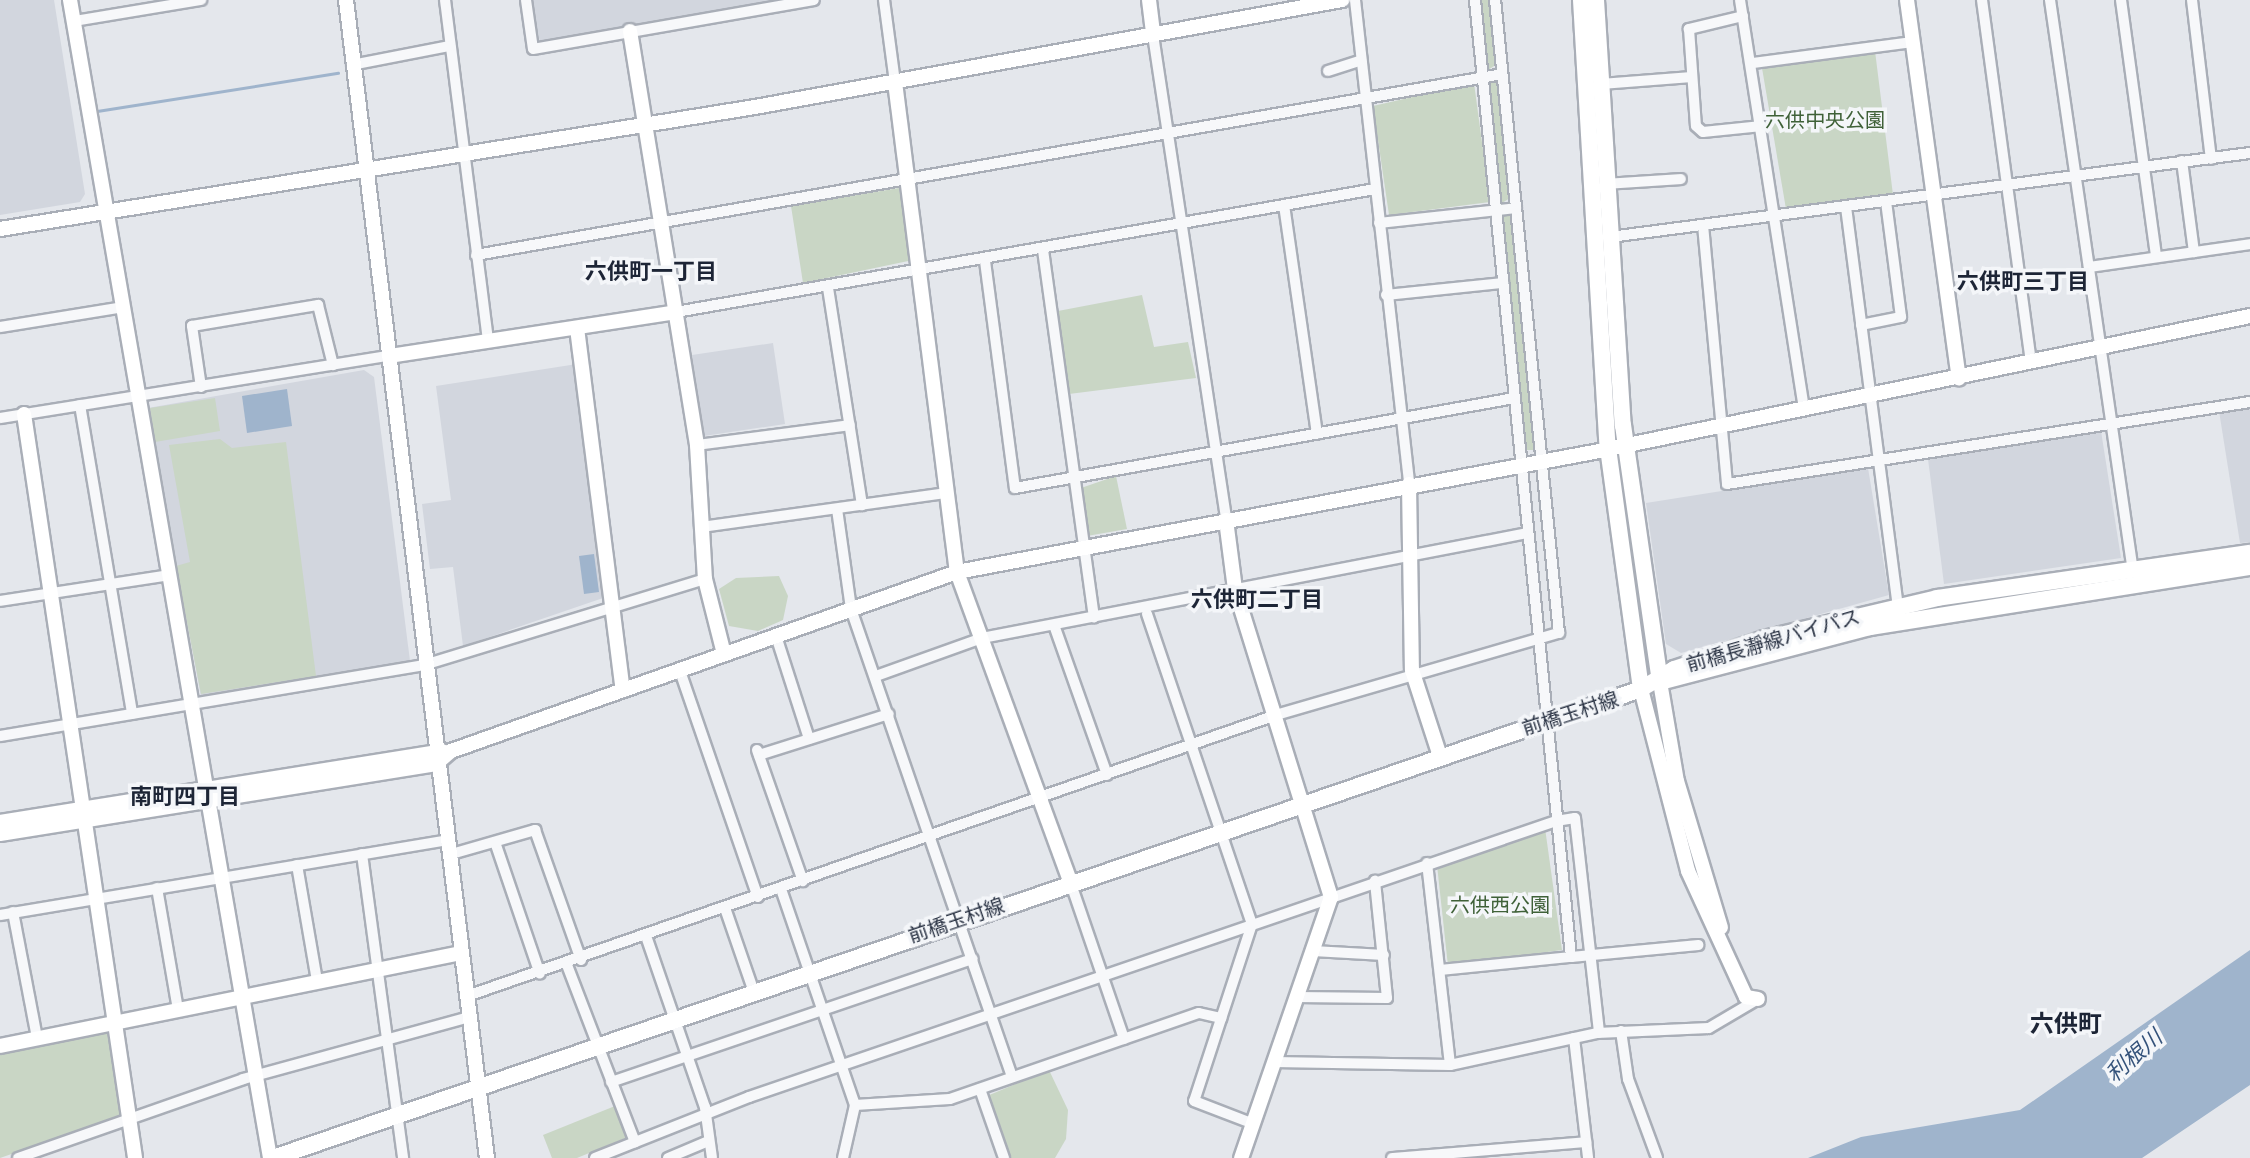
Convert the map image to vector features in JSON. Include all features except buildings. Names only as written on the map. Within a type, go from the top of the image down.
[{"type":"main road","name":"前橋玉村線","points":[[1581,0],[1608,448],[1641,689]]},
{"type":"main road","points":[[1596,0],[1625,444],[1660,682]]},
{"type":"main road","name":"前橋長瀞線バイパス","points":[[1660,682],[1899,614],[2134,577],[2250,553]]},
{"type":"main road","name":"前橋長瀞線バイパス","points":[[2134,577],[2250,567]]},
{"type":"main road","name":"前橋玉村線","points":[[271,1158],[809,973],[959,918],[1660,682]]},
{"type":"street","points":[[70,0],[271,1158]]},
{"type":"street","points":[[74,21],[201,0]]},
{"type":"street","points":[[346,0],[435,757],[487,1158]]},
{"type":"street","points":[[445,0],[488,342]]},
{"type":"street","points":[[526,0],[533,49],[814,0]]},
{"type":"street","points":[[884,0],[910,184],[957,572],[1124,1039]]},
{"type":"street","points":[[1149,0],[1212,453],[1226,520],[1235,589],[1331,897],[1241,1158]]},
{"type":"street","points":[[0,229],[895,82],[1342,0]]},
{"type":"street","points":[[1355,0],[1409,484],[1412,670],[1440,756]]},
{"type":"street","points":[[1475,0],[1571,957]]},
{"type":"street","points":[[467,996],[567,965],[1276,715],[1412,670],[1559,633],[1495,0]]},
{"type":"street","points":[[1740,0],[1778,215],[1804,409]]},
{"type":"street","points":[[1907,0],[1959,378]]},
{"type":"street","points":[[1982,0],[2031,363]]},
{"type":"street","points":[[2050,0],[2078,175],[2134,577]]},
{"type":"street","points":[[2121,0],[2156,257]]},
{"type":"street","points":[[2192,0],[2211,159]]},
{"type":"street","points":[[1743,16],[1691,26],[1692,77],[1699,132],[1762,126]]},
{"type":"street","points":[[630,31],[697,445],[705,579],[724,654]]},
{"type":"street","points":[[1753,63],[1913,42]]},
{"type":"street","points":[[352,65],[450,46]]},
{"type":"street","points":[[1328,71],[1361,60]]},
{"type":"street","points":[[476,255],[910,184],[1502,74]]},
{"type":"street","points":[[1601,84],[1692,77]]},
{"type":"street","points":[[1610,237],[2250,153]]},
{"type":"street","points":[[2182,161],[2194,252]]},
{"type":"street","points":[[1606,184],[1681,179]]},
{"type":"street","points":[[0,418],[828,288],[1375,189]]},
{"type":"street","points":[[1861,325],[1901,317],[1886,202]]},
{"type":"street","points":[[1284,205],[1317,434]]},
{"type":"street","points":[[1846,207],[1899,614]]},
{"type":"street","points":[[1379,223],[1516,208]]},
{"type":"street","points":[[1703,225],[1718,426],[1727,484],[2250,402]]},
{"type":"street","points":[[2089,267],[2250,244]]},
{"type":"street","points":[[1043,250],[1081,548],[1094,617]]},
{"type":"street","points":[[985,261],[1015,488],[1072,482],[1514,398]]},
{"type":"street","points":[[1386,295],[1503,283]]},
{"type":"street","points":[[828,288],[862,505]]},
{"type":"street","points":[[201,387],[192,326],[318,305],[333,365]]},
{"type":"street","points":[[0,327],[123,307]]},
{"type":"street","points":[[0,822],[86,814],[435,757],[957,572],[1871,397],[2250,316]]},
{"type":"street","points":[[577,328],[623,690]]},
{"type":"street","points":[[80,405],[132,714]]},
{"type":"street","points":[[24,414],[135,1158]]},
{"type":"street","points":[[697,445],[850,425]]},
{"type":"street","points":[[701,527],[946,493]]},
{"type":"street","points":[[837,509],[851,609],[994,1016],[1012,1077]]},
{"type":"street","points":[[876,676],[982,638],[1528,533]]},
{"type":"street","points":[[0,601],[170,575]]},
{"type":"street","points":[[0,736],[424,665],[705,579]]},
{"type":"street","points":[[1147,614],[1252,924],[1194,1101],[1251,1123]]},
{"type":"street","points":[[1054,625],[1107,775]]},
{"type":"street","points":[[776,636],[809,739]]},
{"type":"street","points":[[680,671],[758,897]]},
{"type":"street","points":[[1660,682],[1699,862],[1729,948],[1758,999]]},
{"type":"street","points":[[1641,689],[1691,880],[1746,997],[1758,999]]},
{"type":"street","points":[[803,881],[758,753],[889,714]]},
{"type":"street","points":[[0,834],[86,814]]},
{"type":"street","points":[[595,1158],[706,1113],[841,1066],[994,1016],[1427,863],[1556,821],[1575,818],[1599,1033]]},
{"type":"street","points":[[448,855],[537,832],[581,960]]},
{"type":"street","points":[[0,915],[446,840]]},
{"type":"street","points":[[495,842],[540,974]]},
{"type":"street","points":[[362,854],[403,1158]]},
{"type":"street","points":[[1427,863],[1450,1065]]},
{"type":"street","points":[[297,865],[317,981]]},
{"type":"street","points":[[1296,997],[1385,1001],[1384,955],[1375,881]]},
{"type":"street","points":[[157,888],[178,1009]]},
{"type":"street","points":[[781,889],[855,1105],[843,1158]]},
{"type":"street","points":[[725,908],[754,992]]},
{"type":"street","points":[[13,912],[37,1038]]},
{"type":"street","points":[[646,936],[689,1055],[706,1113],[706,1142],[712,1158]]},
{"type":"street","points":[[1440,970],[1698,945]]},
{"type":"street","points":[[1313,951],[1384,955]]},
{"type":"street","points":[[0,1046],[460,953]]},
{"type":"street","points":[[611,1082],[973,959]]},
{"type":"street","points":[[567,965],[635,1142]]},
{"type":"street","points":[[1274,1062],[1450,1065],[1599,1033],[1709,1028],[1758,999]]},
{"type":"street","points":[[855,1105],[934,1101],[980,1089],[1199,1013],[1221,1018]]},
{"type":"street","points":[[18,1158],[256,1076],[469,1017]]},
{"type":"street","points":[[1621,1031],[1628,1079],[1657,1158]]},
{"type":"street","points":[[1574,1038],[1588,1158]]},
{"type":"street","points":[[980,1089],[1004,1158]]},
{"type":"street","points":[[668,1158],[706,1142]]},
{"type":"street","points":[[1392,1158],[1480,1155],[1586,1142]]},
{"type":"shaded area","points":[[0,0],[54,0],[85,194],[80,202],[0,215]]},
{"type":"shaded area","points":[[530,0],[799,0],[540,42]]},
{"type":"shaded area","points":[[773,343],[785,424],[704,436],[692,355]]},
{"type":"shaded area","points":[[577,364],[606,597],[463,646],[453,567],[430,569],[422,504],[451,500],[436,386]]},
{"type":"shaded area","points":[[364,370],[374,377],[410,661],[201,697],[148,408]]},
{"type":"shaded area","points":[[2250,406],[2250,542],[2240,543],[2219,411]]},
{"type":"shaded area","points":[[2101,431],[2121,558],[1944,584],[1928,459]]},
{"type":"shaded area","points":[[1868,468],[1889,595],[1681,653],[1666,644],[1646,503]]},
{"type":"green space","points":[[1479,0],[1491,0],[1497,64],[1488,70]]},
{"type":"green space","name":"六供中央公園","points":[[1875,51],[1893,195],[1786,209],[1762,68]]},
{"type":"green space","points":[[1496,79],[1510,198],[1502,203],[1488,83]]},
{"type":"green space","points":[[1474,83],[1490,202],[1389,215],[1373,106]]},
{"type":"green space","points":[[899,188],[913,260],[803,283],[791,206]]},
{"type":"green space","points":[[1512,215],[1535,450],[1524,450],[1501,216]]},
{"type":"green space","points":[[1142,295],[1154,347],[1188,342],[1196,378],[1069,394],[1058,311]]},
{"type":"green space","points":[[215,398],[220,431],[155,442],[150,408]]},
{"type":"green space","points":[[220,439],[232,448],[286,442],[316,676],[201,694],[176,566],[190,562],[169,445]]},
{"type":"green space","points":[[1116,476],[1127,529],[1087,536],[1081,488]]},
{"type":"green space","points":[[779,576],[788,596],[783,620],[758,631],[729,626],[719,589],[736,578]]},
{"type":"green space","name":"六供西公園","points":[[1545,828],[1562,950],[1448,966],[1437,865]]},
{"type":"green space","points":[[108,1032],[121,1116],[0,1158],[0,1054]]},
{"type":"green space","points":[[1049,1070],[1068,1110],[1066,1139],[1055,1158],[1009,1158],[987,1096]]},
{"type":"green space","points":[[615,1106],[628,1137],[577,1158],[552,1158],[543,1135]]},
{"type":"water","points":[[287,389],[292,426],[247,433],[242,396]]},
{"type":"water","points":[[594,554],[599,592],[584,594],[579,556]]},
{"type":"water","name":"利根川","points":[[2250,950],[2250,1085],[2142,1158],[1808,1158],[1861,1137],[2020,1110]]},
{"type":"waterway","points":[[97,111],[338,73]]},
{"type":"district","name":"六供町一丁目","points":[[651,272]]},
{"type":"district","name":"六供町三丁目","points":[[2023,282]]},
{"type":"district","name":"六供町二丁目","points":[[1257,600]]},
{"type":"district","name":"南町四丁目","points":[[185,797]]},
{"type":"district","name":"六供町","points":[[2066,1024]]}]
